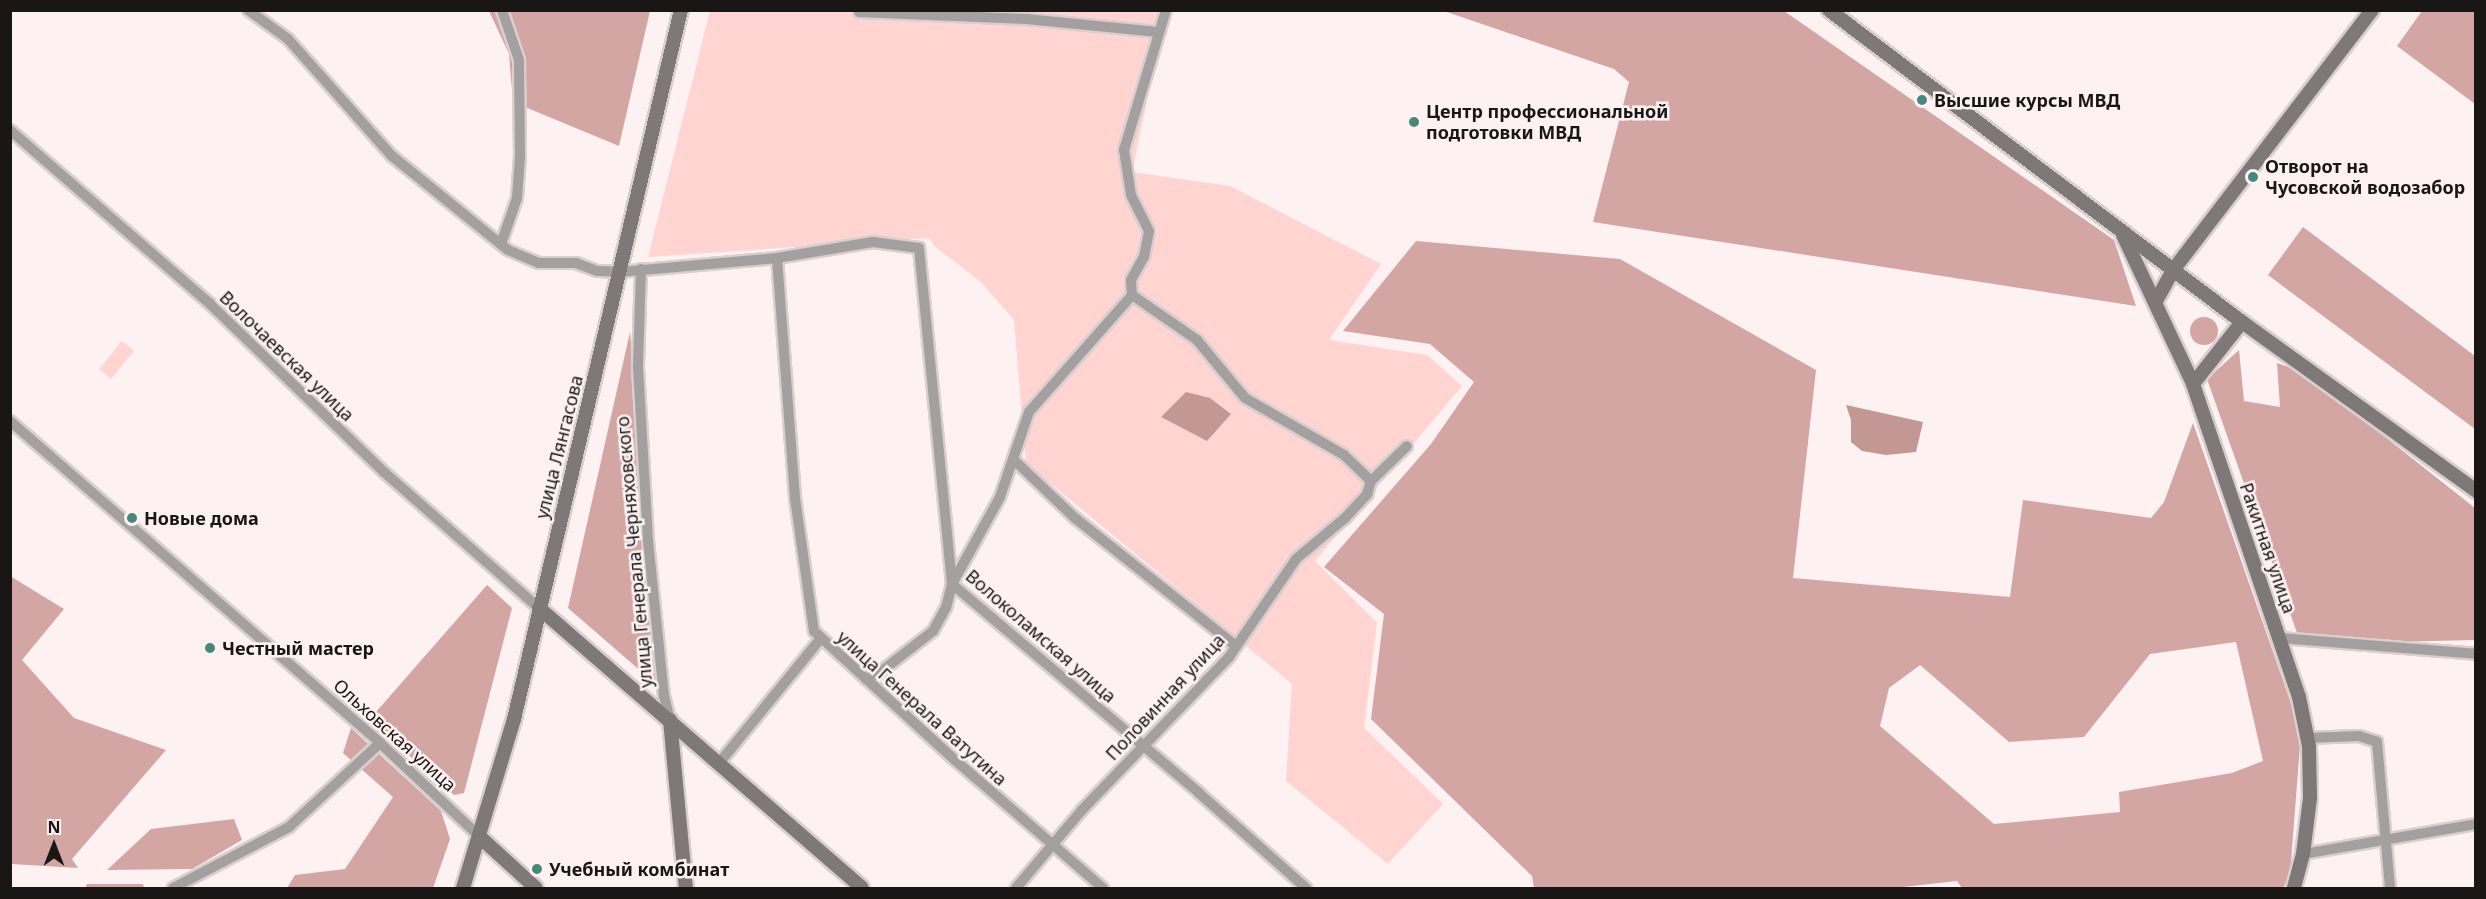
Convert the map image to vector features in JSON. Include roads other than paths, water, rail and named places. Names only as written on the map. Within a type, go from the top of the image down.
[{"type":"street","points":[[248,10],[288,39],[392,156],[501,244],[538,263],[576,263],[597,271],[620,272],[777,258]]},
{"type":"street","points":[[501,244],[517,198],[520,156],[519,60],[502,10]]},
{"type":"street","name":"улица Лянгасова","points":[[463,888],[480,838],[539,608],[681,10]]},
{"type":"street","points":[[866,679],[878,674],[933,631],[946,608],[952,584],[1000,497],[1029,412],[1132,295],[1131,280],[1144,257],[1149,231],[1131,195],[1124,150],[1166,10]]},
{"type":"street","points":[[1829,10],[2122,233],[2475,491]]},
{"type":"street","points":[[2156,301],[2174,269],[2372,10]]},
{"type":"street","points":[[859,12],[1026,19],[1158,32]]},
{"type":"street","name":"Волочаевская улица","points":[[10,130],[210,304],[384,472],[539,608]]},
{"type":"street","name":"Ракитная улица","points":[[2122,233],[2156,301],[2193,384],[2280,638],[2307,738],[2310,798],[2303,854],[2294,888]]},
{"type":"street","name":"Волоколамская улица","points":[[777,258],[873,242],[919,248],[952,584],[1306,888]]},
{"type":"street","name":"улица Генерала Ватутина","points":[[777,258],[795,498],[814,631],[1103,888]]},
{"type":"street","name":"улица Генерала Черняховского","points":[[641,269],[638,367],[648,541],[664,696],[670,720]]},
{"type":"street","points":[[1132,295],[1197,340],[1245,398],[1344,455],[1371,481]]},
{"type":"street","points":[[2193,384],[2242,322]]},
{"type":"street","name":"Ольховская улица","points":[[10,421],[380,742],[536,888]]},
{"type":"street","name":"Половинная улица","points":[[1016,888],[1054,846],[1081,811],[1144,747],[1236,646],[1296,559],[1345,518],[1367,494],[1371,481],[1407,446]]},
{"type":"street","points":[[1013,459],[1075,518],[1236,646]]},
{"type":"street","points":[[539,608],[720,762],[862,888]]},
{"type":"street","points":[[2280,638],[2298,636],[2396,651],[2472,653]]},
{"type":"street","points":[[720,762],[820,638]]},
{"type":"street","points":[[670,720],[686,888]]},
{"type":"street","points":[[2307,738],[2359,736],[2377,742],[2382,772],[2385,842],[2390,888]]},
{"type":"street","points":[[173,888],[289,827],[380,742]]},
{"type":"street","points":[[2303,854],[2385,842],[2475,824]]},
{"type":"place","name":"Высшие курсы МВД","points":[[1922,100]]},
{"type":"place","name":"Центр профессиональной подготовки МВД","points":[[1414,122]]},
{"type":"place","name":"Отворот на Чусовской водозабор","points":[[2253,177]]},
{"type":"place","name":"Новые дома","points":[[132,518]]},
{"type":"place","name":"Честный мастер","points":[[210,648]]},
{"type":"place","name":"Учебный комбинат","points":[[537,869]]}]
